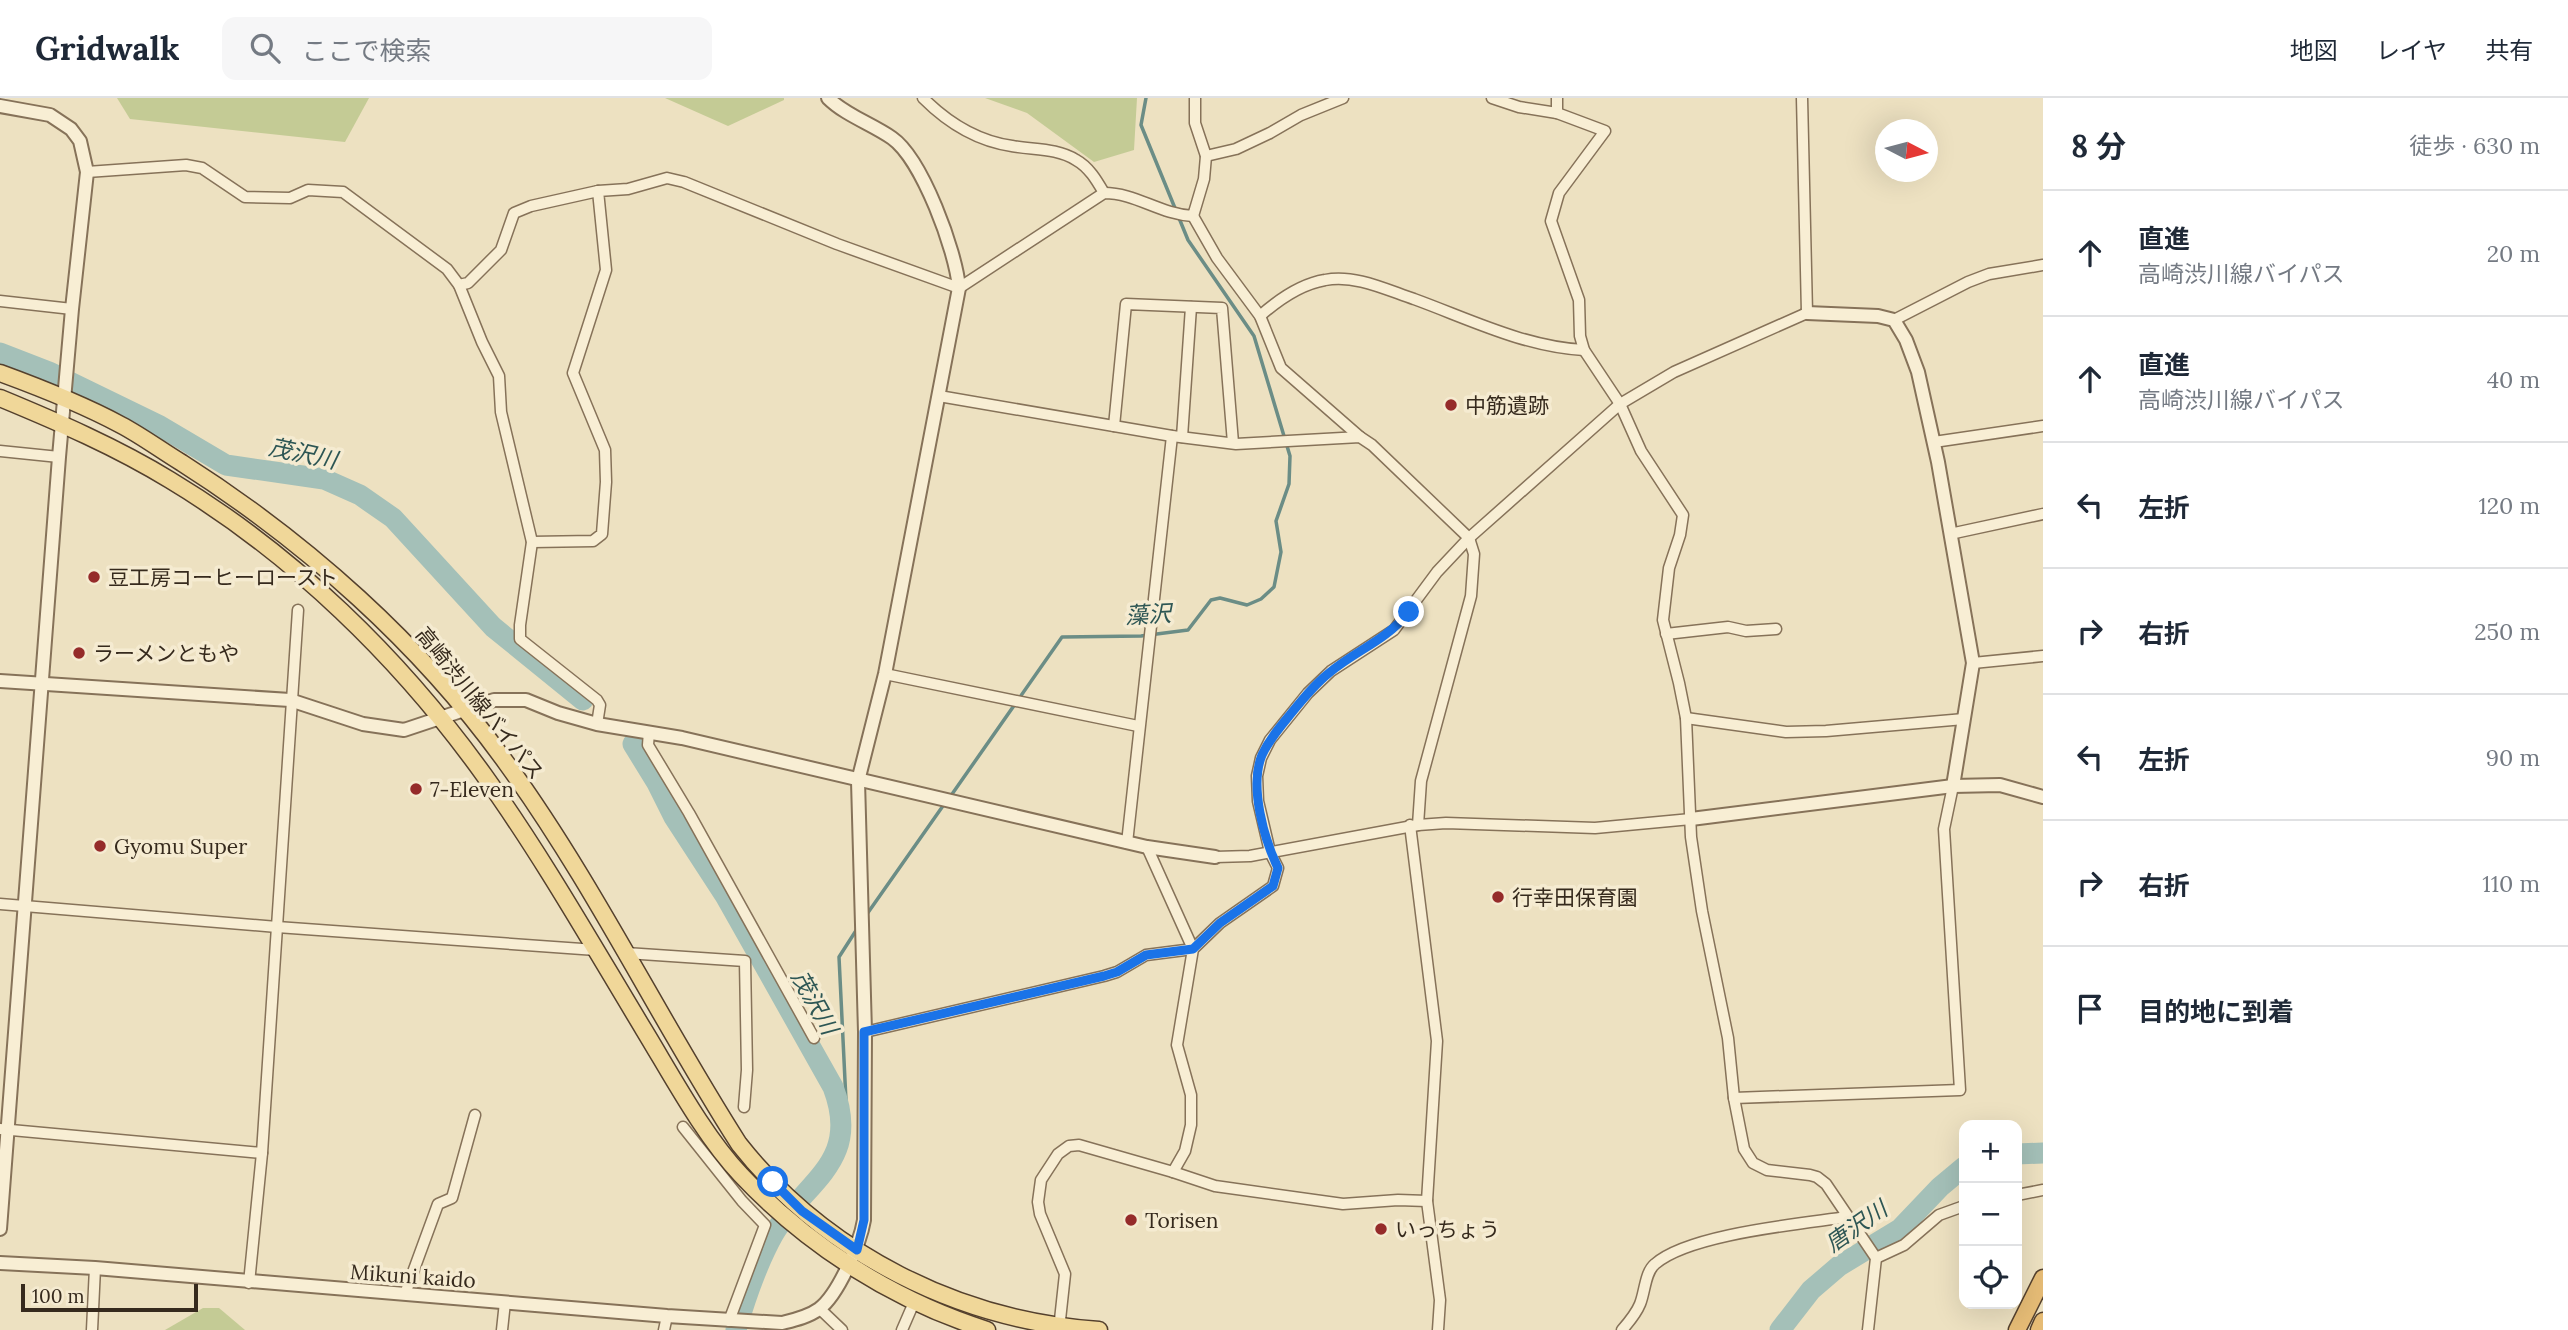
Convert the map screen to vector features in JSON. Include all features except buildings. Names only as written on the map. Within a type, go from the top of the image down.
[{"type":"highway","points":[[2017,1330],[2043,1278]]},
{"type":"highway","points":[[2039,1330],[2043,1321]]},
{"type":"main road","name":"高崎渋川線バイパス","points":[[0,373],[65,391],[232,495],[353,594],[408,646],[464,709],[506,762],[547,821],[739,1144],[792,1212],[848,1265],[964,1323],[987,1330]]},
{"type":"main road","name":"高崎渋川線バイパス","points":[[0,398],[62,423],[168,478],[220,512],[281,558],[335,605],[440,718],[483,774],[517,824],[703,1124],[739,1173],[792,1212],[895,1273],[964,1304],[1059,1328],[1098,1330]]},
{"type":"street","points":[[828,98],[894,139],[909,155],[922,177],[953,257],[959,288],[885,674],[858,781],[864,1032],[864,1220],[857,1250],[833,1293],[820,1309],[842,1330]]},
{"type":"street","points":[[923,98],[951,124],[977,137],[1010,146],[1059,152],[1078,160],[1104,193]]},
{"type":"street","points":[[1195,98],[1195,123],[1206,156],[1204,180],[1192,216],[1217,258],[1259,316],[1280,368],[1372,445],[1469,538],[1474,554],[1471,596],[1422,781],[1414,825],[1437,1041],[1426,1201],[1440,1300],[1438,1330]]},
{"type":"street","points":[[1206,156],[1236,149],[1301,115],[1343,98]]},
{"type":"street","points":[[1492,98],[1519,107],[1557,113],[1605,131],[1559,193],[1551,220],[1579,300],[1580,336],[1584,350],[1620,404],[1641,451],[1683,515],[1681,535],[1669,568],[1663,620],[1686,718],[1691,837],[1702,911],[1728,1038],[1734,1098],[1744,1149],[1753,1163],[1766,1170],[1817,1177],[1826,1184],[1876,1258],[1868,1330]]},
{"type":"street","points":[[1557,98],[1557,113]]},
{"type":"street","points":[[1802,98],[1807,313]]},
{"type":"street","points":[[0,106],[50,115],[71,129],[80,141],[88,172],[59,457],[26,906],[4,1129],[0,1230]]},
{"type":"street","points":[[88,172],[186,165],[202,168],[245,197],[290,198],[309,190],[343,192],[447,269],[458,285],[499,376],[501,412],[532,542],[520,639],[597,700],[600,705],[597,724]]},
{"type":"street","points":[[458,285],[468,283],[501,250],[514,213],[542,203],[598,191],[628,189],[667,178],[684,182],[837,244],[959,288]]},
{"type":"street","points":[[532,542],[593,541],[602,534],[606,482],[605,450],[573,373],[606,270],[598,191]]},
{"type":"street","points":[[959,288],[1104,193],[1120,193],[1173,215],[1192,216]]},
{"type":"street","points":[[864,1032],[1104,976],[1117,972],[1146,955],[1193,949],[1220,923],[1273,886],[1278,868],[1270,852],[1258,801],[1257,776],[1261,758],[1270,740],[1308,693],[1331,671],[1394,630],[1437,572],[1469,538],[1620,404],[1674,372],[1807,313],[1878,316],[1894,320],[1989,274],[2043,265]]},
{"type":"street","points":[[1259,316],[1306,286],[1343,278],[1397,293],[1531,342],[1556,348],[1584,350]]},
{"type":"street","points":[[0,301],[72,309]]},
{"type":"street","points":[[1114,426],[1126,303],[1222,308],[1233,443]]},
{"type":"street","points":[[1127,843],[1138,726],[1177,437],[1191,307]]},
{"type":"street","points":[[1734,1098],[1960,1090],[1944,829],[1973,663],[1934,442],[1917,372],[1906,340],[1894,320]]},
{"type":"street","points":[[939,396],[1177,437],[1233,443],[1360,437]]},
{"type":"street","points":[[1934,442],[2043,426]]},
{"type":"street","points":[[0,451],[59,457]]},
{"type":"street","points":[[1950,534],[2043,514]]},
{"type":"street","points":[[249,1283],[262,1153],[298,610]]},
{"type":"street","points":[[1666,634],[1728,627],[1746,631],[1776,629]]},
{"type":"street","points":[[1973,663],[2043,656]]},
{"type":"street","points":[[885,674],[1138,726]]},
{"type":"street","points":[[0,681],[290,700],[363,724],[404,730],[495,700],[526,701],[597,724],[649,732],[835,773],[858,781],[1127,843],[1215,857],[1250,856],[1414,825],[1446,823],[1595,828],[1691,819],[1953,786],[2000,785],[2043,797]]},
{"type":"street","points":[[1686,718],[1786,732],[1964,719]]},
{"type":"street","points":[[649,732],[648,745],[703,837],[814,1038]]},
{"type":"street","points":[[1147,847],[1193,949],[1177,1045],[1191,1095],[1191,1125],[1185,1151],[1173,1171]]},
{"type":"street","points":[[0,904],[596,950]]},
{"type":"street","points":[[626,953],[745,961],[747,1070],[744,1107]]},
{"type":"street","points":[[405,1294],[438,1204],[452,1198],[475,1115]]},
{"type":"street","points":[[683,1127],[742,1201],[765,1225],[729,1321]]},
{"type":"street","points":[[4,1129],[262,1153]]},
{"type":"street","points":[[1059,1328],[1065,1274],[1040,1214],[1038,1202],[1041,1181],[1058,1154],[1069,1146],[1079,1145],[1173,1171],[1215,1186],[1343,1204],[1426,1201]]},
{"type":"street","points":[[2022,1194],[2043,1190]]},
{"type":"street","points":[[1876,1258],[1904,1245],[1939,1215],[1959,1208]]},
{"type":"street","points":[[1622,1330],[1640,1306],[1654,1264],[1683,1248],[1755,1230],[1847,1217]]},
{"type":"street","name":"Mikuni kaido","points":[[0,1263],[95,1268],[249,1283],[729,1321],[782,1323],[820,1309]]},
{"type":"street","points":[[92,1330],[95,1268]]},
{"type":"street","points":[[902,1330],[915,1300]]},
{"type":"street","points":[[502,1330],[505,1302]]},
{"type":"street","points":[[664,1330],[667,1316]]},
{"type":"green space","points":[[117,98],[369,98],[345,142],[130,119]]},
{"type":"green space","points":[[665,98],[784,98],[784,100],[728,126]]},
{"type":"green space","points":[[985,98],[1137,98],[1134,150],[1094,162],[1027,113]]},
{"type":"green space","points":[[203,1308],[219,1308],[245,1330],[165,1330]]},
{"type":"waterway","name":"藻沢","points":[[950,797],[1062,637],[1141,636],[1188,630],[1211,600],[1220,598],[1247,605],[1261,599],[1274,587],[1281,552],[1276,521],[1289,484],[1290,456],[1254,336],[1188,240],[1141,125],[1146,98]]},
{"type":"waterway","name":"茂沢川","points":[[0,353],[49,372],[160,426],[226,465],[324,479],[360,495],[393,518],[493,627],[583,700]]},
{"type":"waterway","name":"茂沢川","points":[[633,744],[674,817],[726,897],[833,1087],[840,1113],[840,1134],[835,1153],[826,1169],[773,1235],[752,1282],[736,1330]]},
{"type":"waterway","name":"藻沢","points":[[867,914],[945,803]]},
{"type":"waterway","name":"藻沢","points":[[840,1108],[846,1101],[839,957],[857,929]]},
{"type":"waterway","name":"唐沢川","points":[[2022,1154],[2043,1153]]},
{"type":"waterway","name":"唐沢川","points":[[1780,1330],[1811,1290],[1839,1266],[1900,1229],[1959,1171]]},
{"type":"place","name":"中筋遺跡","points":[[1451,405]]},
{"type":"place","name":"豆工房コーヒーロースト","points":[[94,577]]},
{"type":"place","name":"ラーメンともや","points":[[79,653]]},
{"type":"place","name":"7-Eleven","points":[[416,789]]},
{"type":"place","name":"Gyomu Super","points":[[100,846]]},
{"type":"place","name":"行幸田保育園","points":[[1498,897]]},
{"type":"place","name":"Torisen","points":[[1131,1220]]},
{"type":"place","name":"いっちょう","points":[[1381,1229]]},
{"type":"route","points":[[773,1182],[802,1211],[857,1250],[862,1238],[864,1220],[864,1032],[1104,976],[1117,972],[1146,955],[1193,949],[1220,923],[1273,886],[1278,868],[1270,852],[1258,801],[1257,776],[1261,758],[1270,740],[1308,693],[1331,671],[1394,630],[1409,612]]}]
